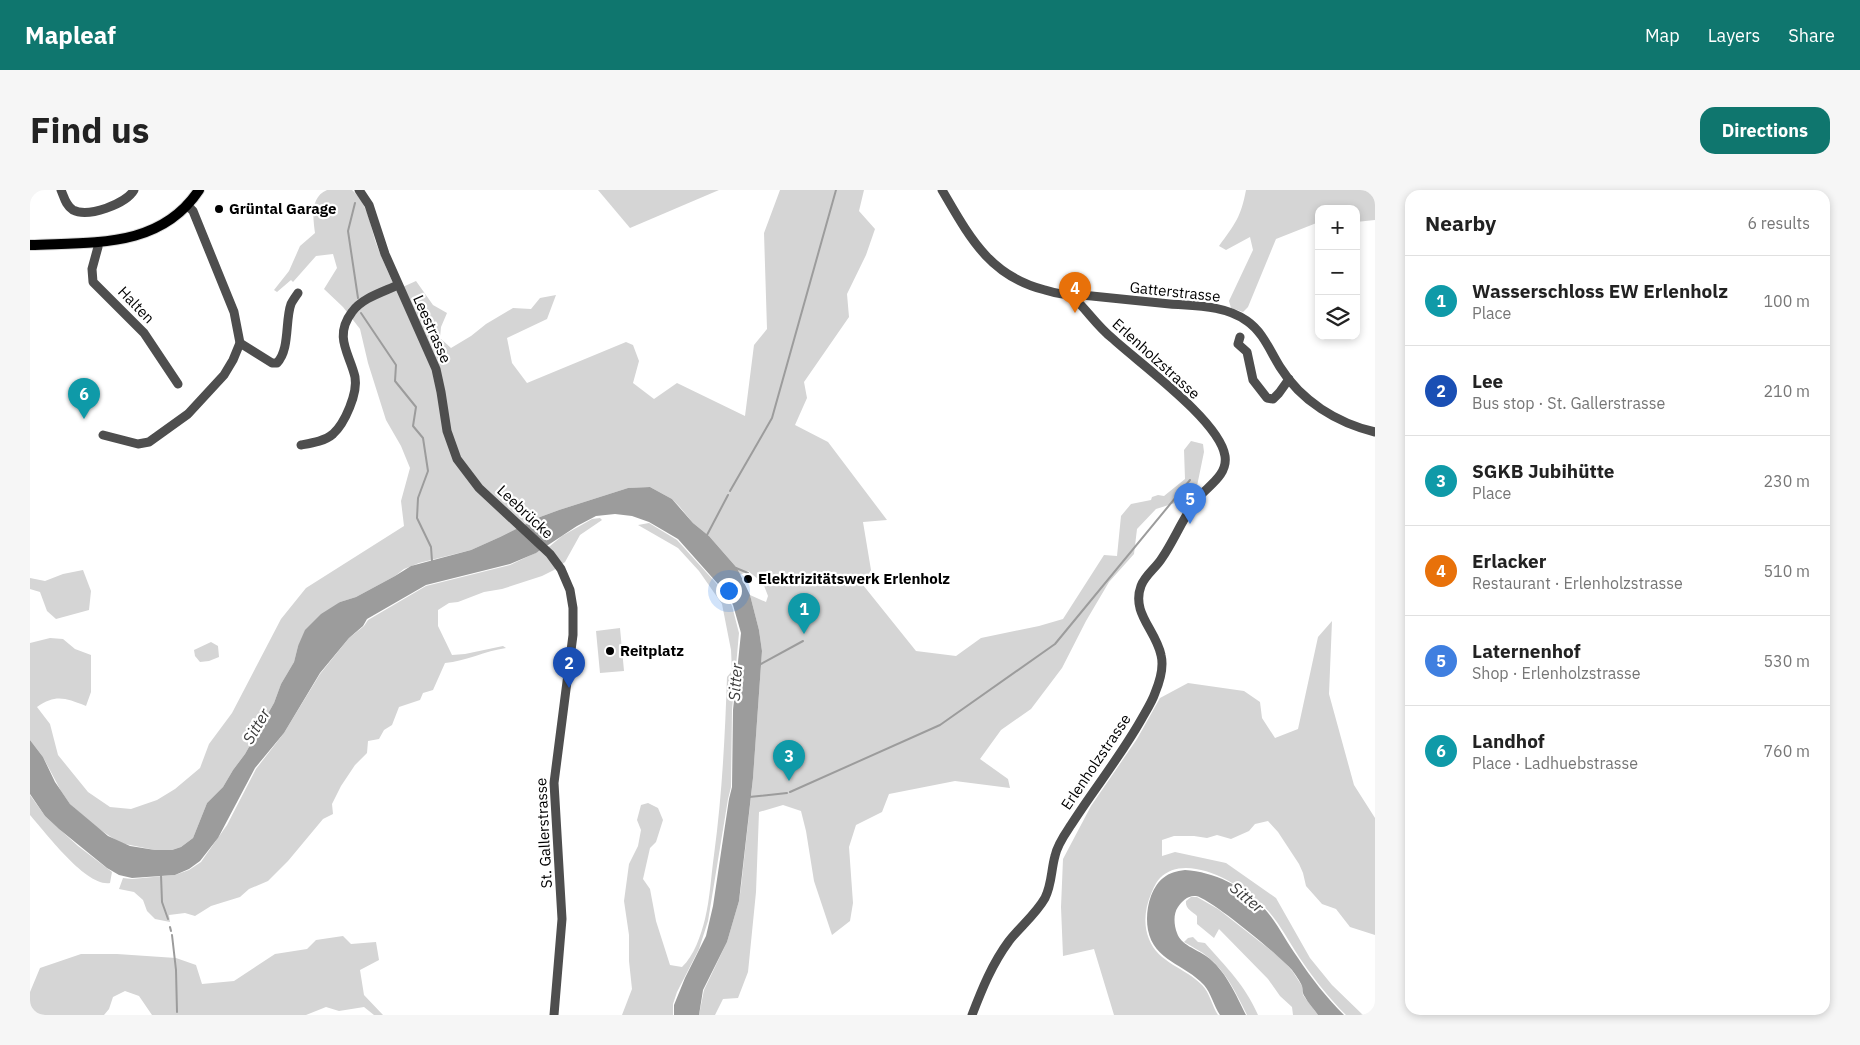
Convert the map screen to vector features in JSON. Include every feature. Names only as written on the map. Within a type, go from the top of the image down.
[{"type":"main road","points":[[30,245],[98,242],[146,234],[172,219],[199,190]]},
{"type":"street","points":[[61,190],[66,202],[72,209],[79,212],[88,212],[124,201],[134,190]]},
{"type":"street","name":"Leestrasse","points":[[359,190],[370,205],[385,254],[436,369],[451,446],[462,467],[473,481]]},
{"type":"street","name":"Gatterstrasse","points":[[942,190],[984,256],[1000,270],[1029,286],[1073,297],[1082,295],[1159,302],[1208,307],[1230,312],[1255,328],[1289,378],[1314,403],[1334,417],[1375,432]]},
{"type":"street","points":[[103,435],[142,444],[166,432],[188,414],[224,375],[240,343],[234,312],[193,211],[187,205]]},
{"type":"street","name":"Halten","points":[[98,242],[92,269],[94,282],[144,333],[178,384]]},
{"type":"street","points":[[301,445],[320,441],[333,434],[349,409],[354,394],[355,378],[344,348],[343,335],[352,311],[371,297],[398,285]]},
{"type":"street","points":[[240,343],[272,363],[280,361],[285,345],[291,303],[298,293]]},
{"type":"street","name":"Erlenholzstrasse","points":[[972,1015],[986,978],[1004,949],[1044,899],[1049,887],[1055,854],[1063,837],[1099,783],[1124,750],[1154,696],[1160,680],[1161,656],[1156,641],[1139,609],[1142,585],[1162,559],[1188,512],[1199,497],[1222,473],[1225,464],[1225,454],[1213,431],[1187,403],[1110,337],[1073,297]]},
{"type":"street","points":[[1240,337],[1238,344],[1248,352],[1253,380],[1268,398],[1273,399],[1289,378]]},
{"type":"street","name":"Leebrücke","points":[[473,481],[544,548],[558,564]]},
{"type":"street","name":"St. Gallerstrasse","points":[[554,1015],[562,919],[554,783],[574,616],[570,590],[558,564]]},
{"type":"shaded area","points":[[327,190],[352,190],[362,202],[376,243],[396,290],[416,281],[433,305],[447,313],[441,327],[440,338],[451,348],[513,308],[531,309],[540,298],[556,295],[547,319],[507,338],[512,363],[527,383],[626,342],[633,345],[639,361],[633,383],[654,399],[677,383],[745,416],[754,345],[767,329],[764,233],[780,190],[864,190],[859,211],[875,229],[866,255],[847,294],[849,317],[804,382],[807,398],[795,425],[828,442],[887,520],[863,522],[871,570],[863,585],[916,651],[956,656],[981,638],[1063,619],[1104,555],[1117,556],[1121,516],[1131,504],[1151,500],[1152,497],[1158,495],[1164,496],[1185,479],[1184,450],[1191,441],[1203,444],[1204,452],[1197,486],[1175,503],[1156,509],[1137,529],[1134,554],[1109,582],[1062,668],[1031,709],[1001,730],[980,759],[1008,779],[1010,788],[955,781],[889,794],[882,812],[856,825],[849,847],[853,903],[850,921],[832,935],[814,881],[801,811],[783,805],[759,812],[756,892],[748,972],[738,998],[723,999],[715,1015],[699,1015],[704,990],[727,942],[739,901],[753,778],[762,651],[750,595],[766,602],[768,596],[763,583],[748,571],[740,575],[737,568],[709,536],[693,523],[672,499],[650,487],[628,488],[540,517],[471,550],[419,563],[404,569],[395,576],[356,597],[340,602],[298,646],[294,662],[281,684],[274,703],[245,754],[223,787],[207,803],[193,838],[181,847],[172,850],[155,850],[120,843],[96,827],[70,804],[43,757],[30,740],[30,643],[50,638],[63,639],[75,649],[91,655],[91,692],[86,706],[72,701],[55,699],[37,707],[50,724],[58,755],[88,792],[110,807],[131,809],[157,800],[175,789],[200,768],[209,744],[232,713],[281,619],[306,588],[404,526],[401,501],[410,468],[401,446],[386,420],[368,363],[360,329],[343,307],[324,289],[337,268],[333,254],[316,256],[293,282],[291,280],[277,292],[274,290],[289,271],[300,246],[315,233],[313,215],[315,203],[322,193]]},
{"type":"shaded area","points":[[598,190],[719,190],[630,228]]},
{"type":"shaded area","points":[[1246,190],[1375,190],[1375,220],[1360,222],[1360,205],[1315,205],[1315,224],[1276,239],[1248,307],[1243,312],[1231,308],[1229,301],[1253,250],[1250,237],[1226,250],[1219,246],[1237,220]]},
{"type":"shaded area","points":[[600,518],[602,520],[580,535],[565,562],[554,570],[542,576],[502,589],[484,592],[458,602],[449,603],[438,610],[438,626],[452,655],[503,646],[506,648],[445,663],[433,690],[423,693],[420,700],[399,707],[392,725],[384,730],[379,739],[368,741],[367,753],[355,765],[332,804],[333,814],[323,819],[288,861],[268,881],[249,889],[240,897],[211,906],[195,916],[185,913],[169,915],[170,922],[155,919],[147,911],[143,900],[134,892],[119,889],[123,878],[132,879],[175,875],[189,870],[201,862],[227,825],[256,769],[284,733],[320,674],[349,638],[364,626],[368,620],[426,586],[510,565],[550,546],[562,536],[592,519]]},
{"type":"shaded area","points":[[649,523],[677,540],[725,593],[732,606],[739,633],[732,710],[731,787],[708,921],[699,949],[677,992],[673,1004],[673,1015],[622,1015],[632,989],[629,935],[624,901],[629,864],[638,846],[641,830],[637,820],[641,805],[648,803],[658,808],[663,820],[656,842],[650,848],[643,879],[650,889],[656,921],[670,965],[682,967],[693,951],[701,932],[708,904],[719,811],[727,677],[732,671],[731,650],[722,604],[699,571],[678,548],[638,525]]},
{"type":"shaded area","points":[[83,570],[91,591],[89,610],[56,619],[47,611],[40,592],[30,589],[30,578],[45,581],[63,574]]},
{"type":"shaded area","points":[[1332,621],[1329,694],[1354,785],[1375,818],[1375,935],[1350,927],[1336,909],[1322,904],[1306,886],[1299,864],[1278,832],[1268,821],[1255,824],[1249,831],[1231,839],[1217,835],[1207,838],[1174,836],[1162,840],[1162,856],[1175,852],[1226,863],[1276,898],[1310,958],[1332,985],[1363,1015],[1346,1015],[1339,1008],[1308,970],[1271,914],[1250,894],[1211,873],[1183,868],[1171,871],[1160,878],[1156,884],[1146,911],[1147,934],[1153,947],[1159,954],[1202,985],[1218,1015],[1114,1015],[1094,949],[1063,956],[1061,907],[1063,859],[1091,806],[1137,739],[1160,698],[1188,683],[1244,691],[1260,702],[1262,718],[1275,738],[1298,729],[1318,637]]},
{"type":"shaded area","name":"Reitplatz","points":[[620,628],[624,671],[600,673],[596,631]]},
{"type":"shaded area","points":[[211,642],[218,646],[219,657],[200,662],[195,656],[194,650]]},
{"type":"shaded area","points":[[30,795],[45,816],[78,846],[112,872],[110,883],[100,882],[90,877],[78,868],[56,845],[30,815]]},
{"type":"shaded area","points":[[1191,897],[1197,897],[1218,909],[1283,960],[1302,986],[1303,995],[1318,1015],[1293,1015],[1292,1007],[1280,996],[1268,979],[1219,929],[1214,938],[1197,924],[1197,916],[1186,904],[1186,901]]},
{"type":"shaded area","points":[[343,936],[351,944],[376,942],[379,960],[360,970],[364,995],[383,1015],[374,1015],[364,1007],[339,1011],[326,1007],[306,1015],[152,1015],[139,996],[125,991],[113,997],[109,1009],[104,1015],[30,1015],[30,992],[40,968],[81,954],[117,954],[176,958],[196,965],[202,984],[234,981],[275,954],[307,949],[316,940]]},
{"type":"shaded area","points":[[1193,937],[1198,942],[1205,943],[1228,968],[1247,994],[1258,1015],[1247,1015],[1220,969],[1205,955],[1184,942],[1188,938]]},
{"type":"water","points":[[650,487],[672,499],[693,523],[709,536],[737,568],[750,595],[762,651],[753,778],[739,901],[727,942],[703,990],[699,1015],[674,1015],[674,1005],[706,936],[713,906],[732,787],[733,710],[741,633],[733,605],[726,593],[678,539],[649,522],[632,516],[615,514],[596,516],[536,553],[510,564],[426,585],[367,619],[363,626],[349,638],[320,673],[284,733],[255,768],[218,838],[200,861],[189,869],[175,875],[132,878],[119,875],[107,868],[59,829],[45,816],[30,794],[30,740],[43,757],[55,782],[70,804],[108,836],[130,846],[155,850],[172,850],[181,847],[193,838],[207,803],[223,787],[245,754],[274,703],[281,684],[294,662],[305,630],[321,614],[340,602],[356,597],[411,566],[471,550],[559,510],[628,488]]},
{"type":"water","name":"Sitter","points":[[1185,870],[1196,871],[1227,881],[1255,899],[1273,919],[1314,980],[1344,1015],[1318,1015],[1304,996],[1299,980],[1285,963],[1245,929],[1204,899],[1190,896],[1176,910],[1175,927],[1177,933],[1185,944],[1206,956],[1219,968],[1246,1015],[1220,1015],[1204,985],[1163,955],[1151,940],[1148,930],[1149,904],[1157,885],[1164,877]]},
{"type":"waterway","points":[[730,491],[772,418],[836,190]]},
{"type":"waterway","points":[[355,203],[348,231],[358,298]]},
{"type":"waterway","points":[[361,313],[396,365],[395,381],[416,407],[413,426],[423,438],[428,471],[418,498],[417,518],[431,547],[432,561]]},
{"type":"waterway","points":[[790,792],[940,725],[1055,644],[1190,480]]},
{"type":"waterway","points":[[707,535],[728,495]]},
{"type":"waterway","points":[[736,568],[748,573]]},
{"type":"waterway","points":[[759,665],[803,641]]},
{"type":"waterway","points":[[749,797],[787,793]]},
{"type":"waterway","points":[[161,875],[162,902],[168,919]]},
{"type":"waterway","points":[[170,927],[171,931]]},
{"type":"waterway","points":[[172,935],[176,970],[177,1012]]},
{"type":"place","name":"Grüntal Garage","points":[[219,209]]},
{"type":"place","name":"Erlacker","points":[[1075,313]]},
{"type":"place","name":"Landhof","points":[[84,419]]},
{"type":"place","name":"Laternenhof","points":[[1190,524]]},
{"type":"place","name":"Elektrizitätswerk Erlenholz","points":[[748,579]]},
{"type":"place","name":"Wasserschloss EW Erlenholz","points":[[804,634]]},
{"type":"place","name":"Reitplatz","points":[[610,651]]},
{"type":"place","name":"Lee","points":[[569,688]]},
{"type":"place","name":"SGKB Jubihütte","points":[[789,781]]}]
